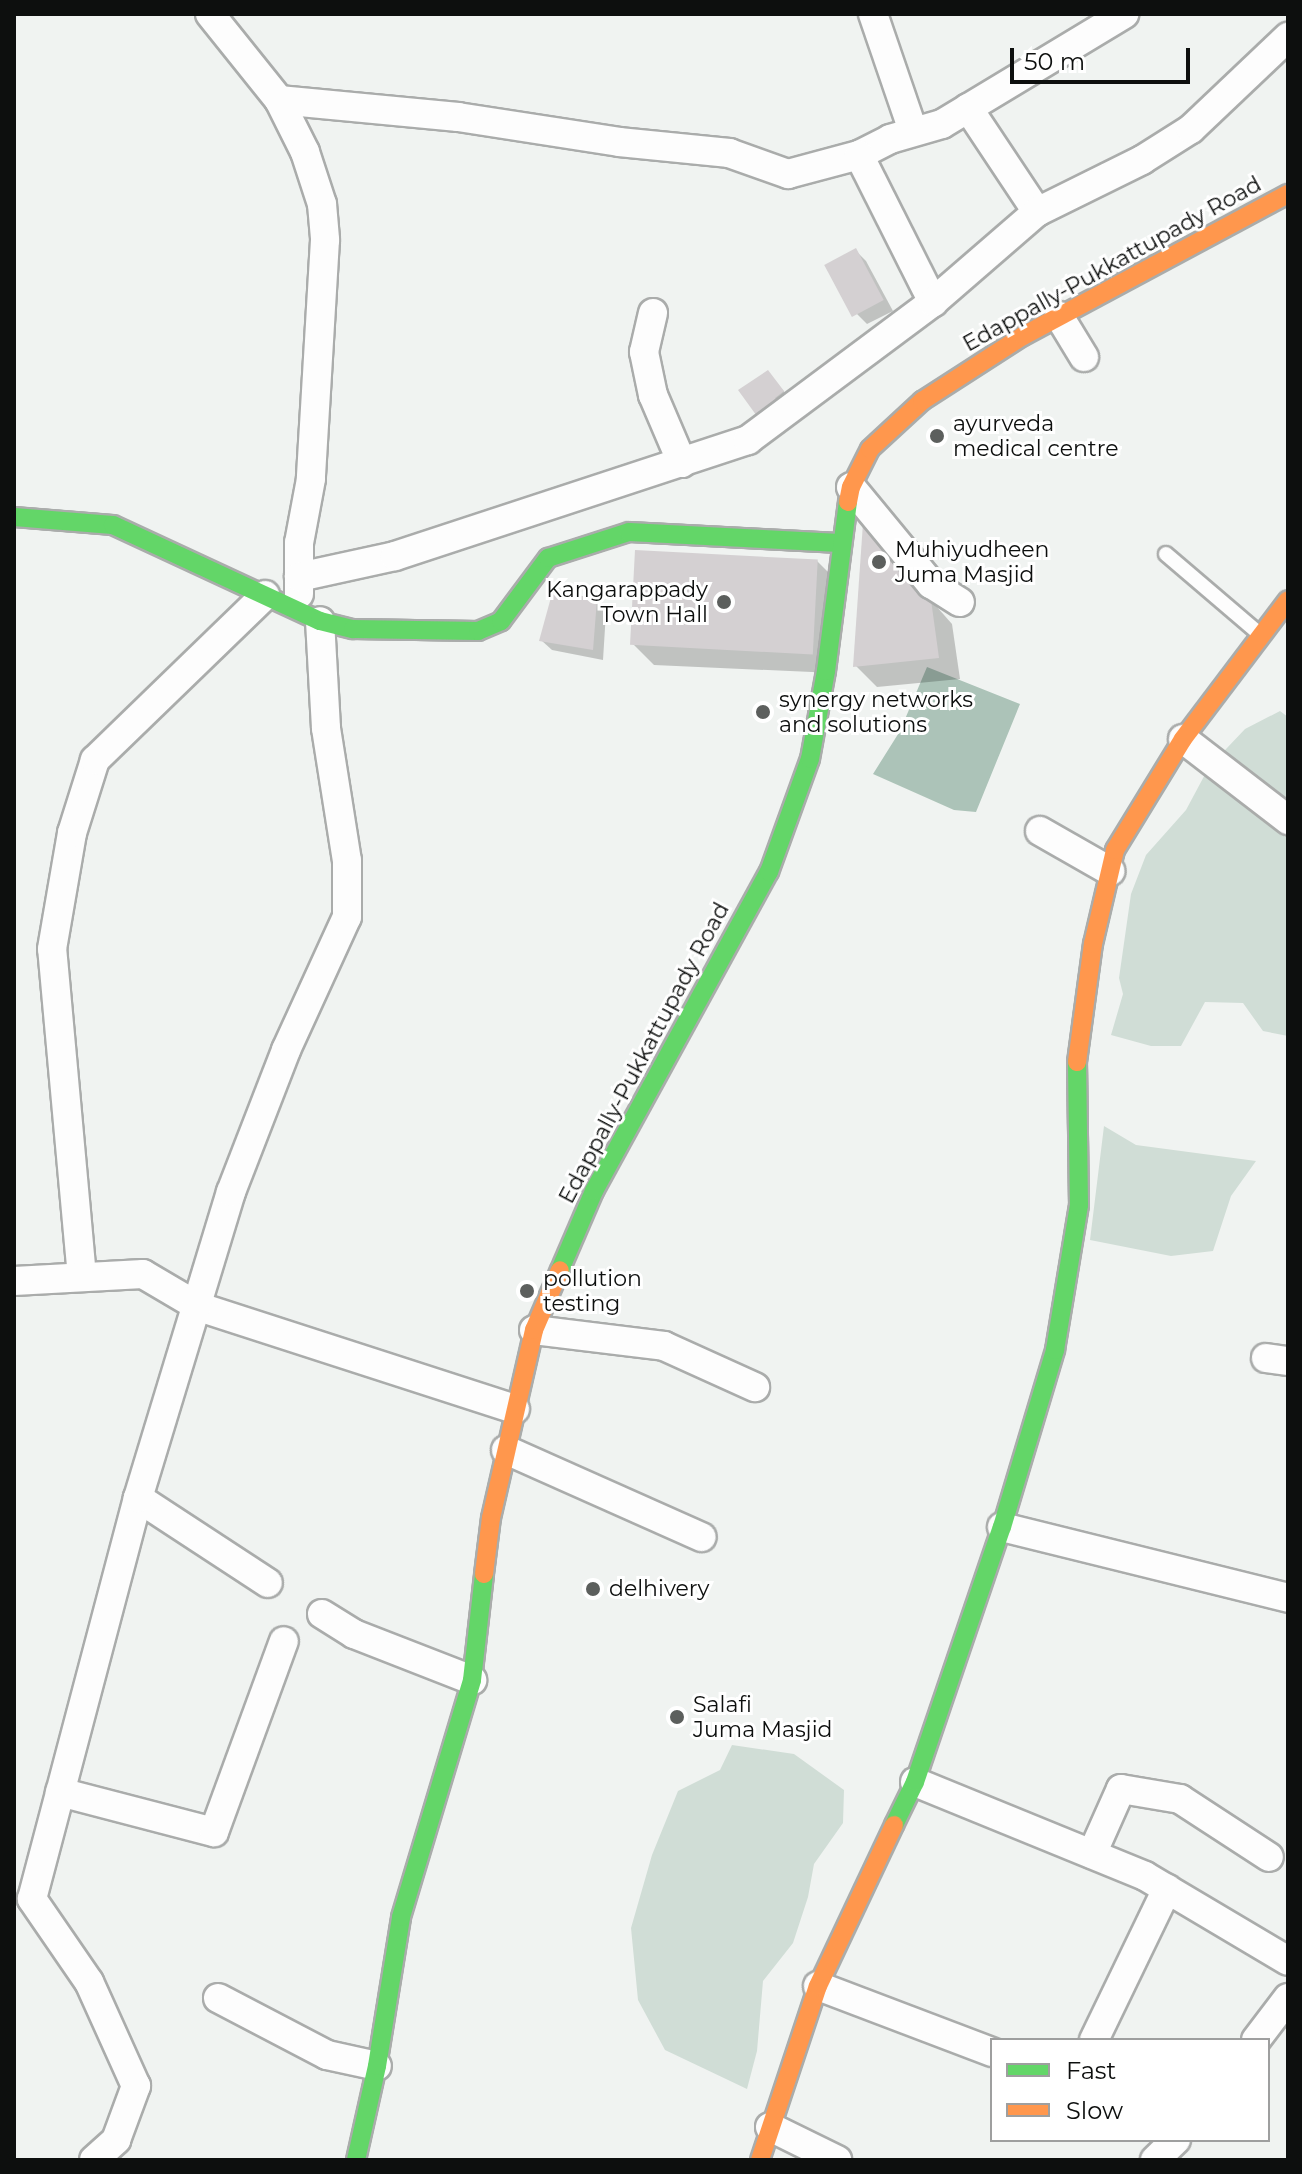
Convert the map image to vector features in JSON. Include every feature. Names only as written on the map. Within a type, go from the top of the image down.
[{"type":"street","points":[[94,2160],[116,2140],[136,2086],[89,1982],[32,1899],[138,1498],[199,1307],[231,1192],[286,1050],[347,917],[347,861],[309,615],[299,577],[299,543],[311,479],[325,240],[322,204],[305,152],[279,100],[210,14]]},
{"type":"street","points":[[873,14],[913,131]]},
{"type":"street","points":[[279,100],[458,117],[619,142],[729,153],[788,174],[859,155],[913,131],[942,124],[1124,14]]},
{"type":"street","points":[[299,577],[395,556],[748,440],[933,302],[1037,212],[1142,160],[1191,129],[1288,37]]},
{"type":"street","points":[[968,108],[1037,212]]},
{"type":"street","points":[[859,155],[933,302]]},
{"type":"street","name":"Edappally-Pukkattupady Road","points":[[358,2159],[377,2066],[401,1917],[472,1680],[491,1518],[534,1330],[594,1191],[769,872],[810,759],[826,671],[840,543],[851,487],[870,449],[922,401],[1059,316],[1288,194]]},
{"type":"street","points":[[653,313],[644,352],[653,395],[682,463]]},
{"type":"street","points":[[1059,316],[1084,357]]},
{"type":"street","points":[[851,487],[931,584],[960,602]]},
{"type":"street","points":[[14,517],[113,525],[309,615],[353,629],[478,631],[501,621],[548,558],[629,532],[840,543]]},
{"type":"street","points":[[82,1277],[52,949],[72,833],[95,760],[265,595]]},
{"type":"street","points":[[760,2160],[818,1986],[915,1782],[1002,1527],[1055,1350],[1077,1219],[1076,1071],[1093,944],[1115,850],[1183,739],[1288,600]]},
{"type":"street","points":[[1183,739],[1277,816],[1288,820]]},
{"type":"street","points":[[1040,831],[1110,871]]},
{"type":"street","points":[[14,1281],[143,1274],[199,1307],[515,1409]]},
{"type":"street","points":[[534,1330],[664,1346],[755,1387]]},
{"type":"street","points":[[506,1450],[701,1537]]},
{"type":"street","points":[[138,1498],[268,1583]]},
{"type":"street","points":[[1002,1527],[1288,1598]]},
{"type":"street","points":[[322,1614],[354,1634],[472,1680]]},
{"type":"street","points":[[60,1792],[214,1832],[284,1641]]},
{"type":"street","points":[[915,1782],[1092,1854],[1167,1889],[1288,1961]]},
{"type":"street","points":[[1092,1854],[1121,1789],[1180,1799],[1269,1857]]},
{"type":"street","points":[[1095,2038],[1167,1889]]},
{"type":"street","points":[[818,1986],[990,2051]]},
{"type":"street","points":[[218,1998],[327,2055],[377,2066]]},
{"type":"street","points":[[1258,2038],[1288,1998]]},
{"type":"street","points":[[770,2127],[837,2160]]},
{"type":"street","points":[[1155,2160],[1174,2142]]},
{"type":"lane","points":[[1166,554],[1261,636]]},
{"type":"shaded area","points":[[927,667],[1020,704],[976,812],[954,810],[873,774],[900,731]]},
{"type":"shaded area","points":[[1280,711],[1288,717],[1288,1036],[1263,1031],[1243,1003],[1205,1002],[1181,1046],[1151,1046],[1111,1035],[1123,994],[1119,978],[1131,894],[1146,855],[1186,810],[1209,767],[1245,729]]},
{"type":"shaded area","points":[[1104,1126],[1136,1145],[1256,1161],[1231,1196],[1213,1251],[1171,1256],[1090,1240]]},
{"type":"shaded area","points":[[732,1745],[794,1754],[844,1790],[843,1823],[814,1864],[808,1897],[793,1943],[763,1981],[757,2051],[747,2089],[665,2050],[638,2000],[631,1928],[652,1855],[678,1791],[720,1770]]},
{"type":"building","points":[[856,248],[884,300],[852,317],[824,265]]},
{"type":"building","points":[[768,370],[784,391],[775,398],[780,405],[759,419],[738,390]]},
{"type":"building","name":"Muhiyudheen Juma Masjid","points":[[863,523],[931,600],[939,658],[853,667]]},
{"type":"building","name":"Kangarappady Town Hall","points":[[635,550],[818,560],[813,654],[630,645]]},
{"type":"building","points":[[553,590],[597,599],[593,650],[539,641]]},
{"type":"traffic: fast","points":[[560,1270],[594,1191],[769,872],[810,759],[826,671],[848,502]]},
{"type":"traffic: fast","points":[[14,517],[113,525],[320,621],[353,629],[478,631],[501,621],[548,558],[629,532],[840,543]]},
{"type":"traffic: fast","points":[[894,1825],[915,1782],[1002,1527],[1055,1350],[1079,1205],[1077,1062]]},
{"type":"traffic: fast","points":[[356,2160],[377,2066],[401,1917],[472,1680],[484,1574]]},
{"type":"traffic: slow","points":[[848,502],[851,487],[870,449],[922,401],[1023,336],[1288,194]]},
{"type":"traffic: slow","points":[[1077,1062],[1093,944],[1115,850],[1183,739],[1288,600]]},
{"type":"traffic: slow","points":[[484,1574],[491,1518],[534,1330],[560,1270]]},
{"type":"traffic: slow","points":[[760,2160],[818,1986],[894,1825]]},
{"type":"place","name":"ayurveda medical centre","points":[[937,436]]},
{"type":"place","name":"Muhiyudheen Juma Masjid","points":[[879,562]]},
{"type":"place","name":"Kangarappady Town Hall","points":[[724,602]]},
{"type":"place","name":"synergy networks and solutions","points":[[763,712]]},
{"type":"place","name":"pollution testing","points":[[527,1291]]},
{"type":"place","name":"delhivery","points":[[593,1589]]},
{"type":"place","name":"Salafi Juma Masjid","points":[[677,1717]]}]
